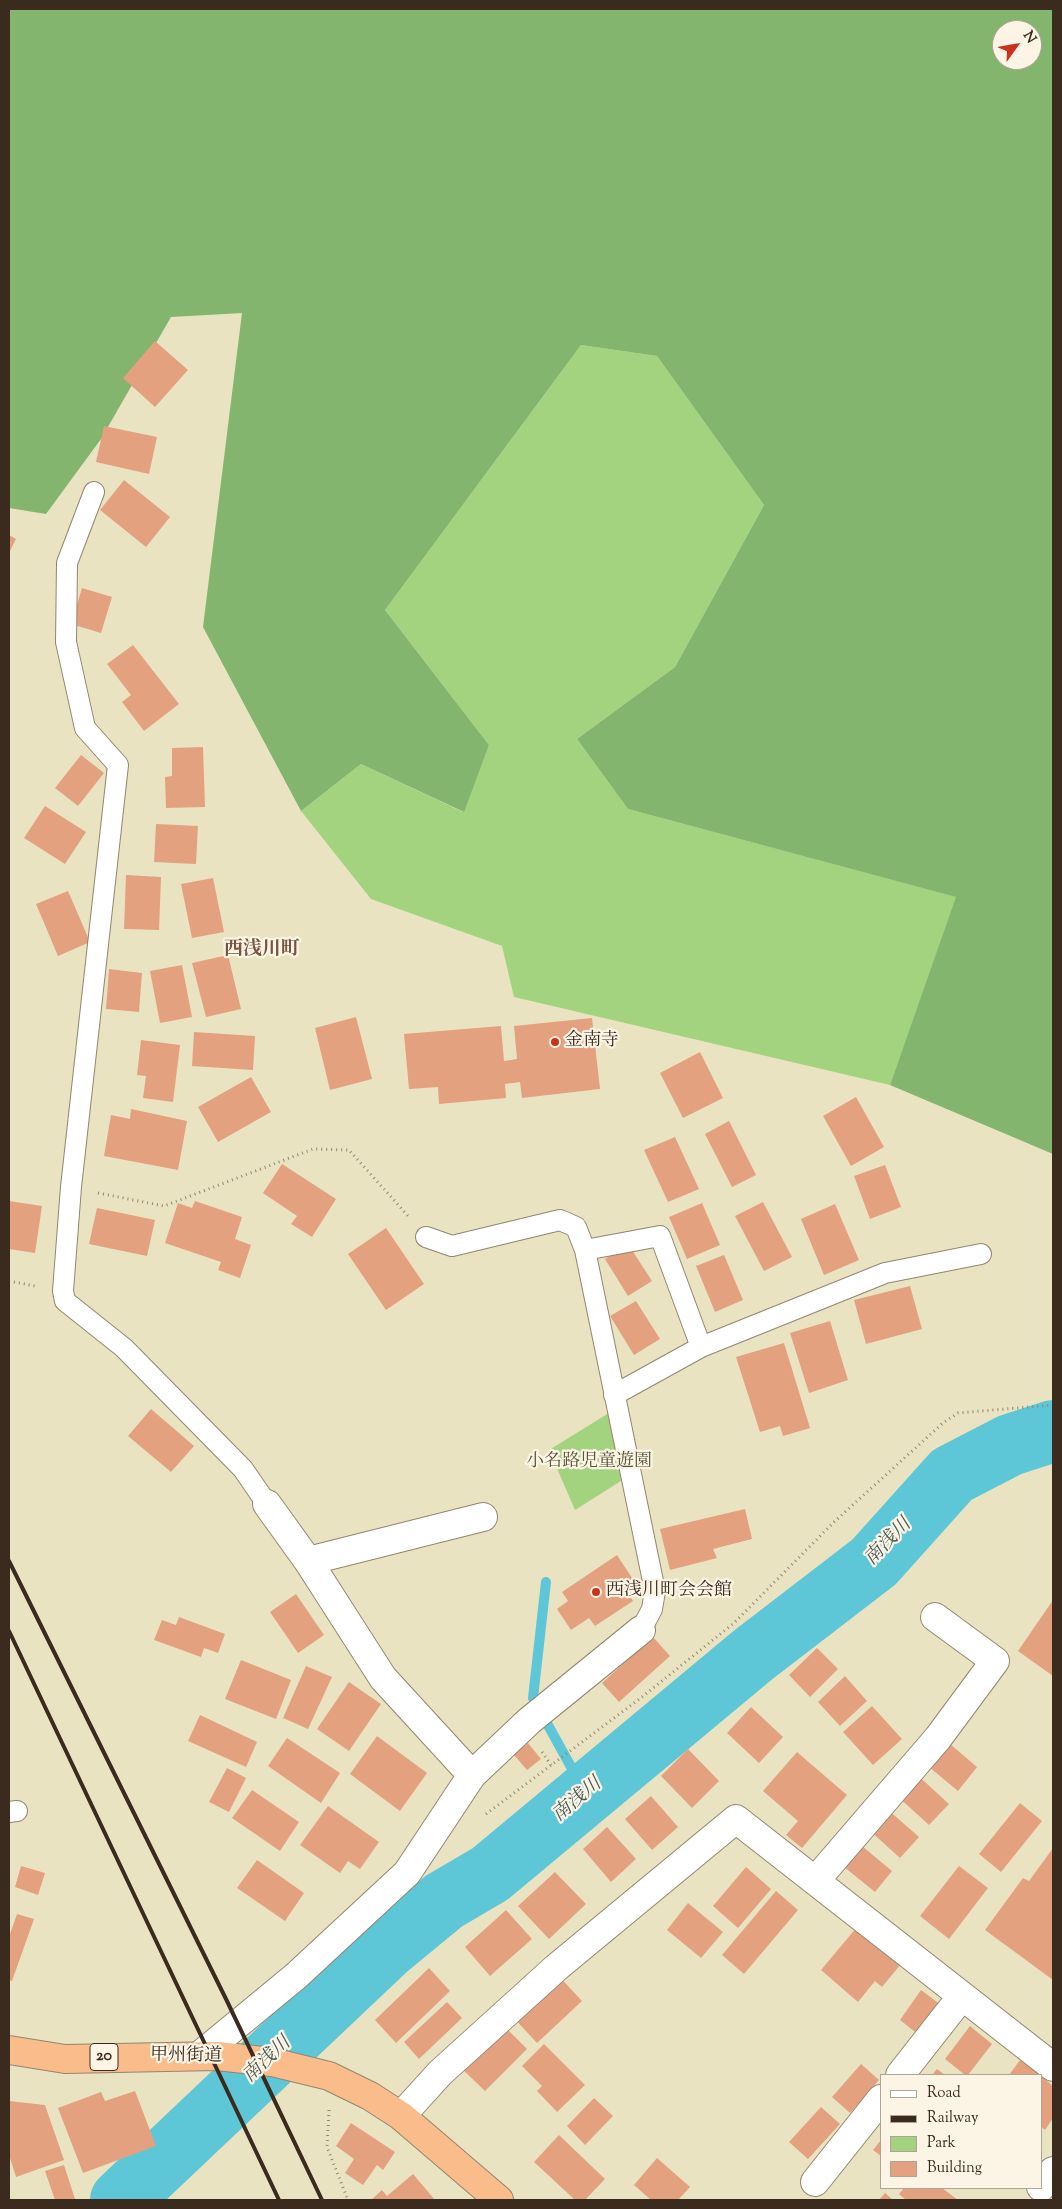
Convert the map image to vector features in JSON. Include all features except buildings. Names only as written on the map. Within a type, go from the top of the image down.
[{"type":"highway","name":"甲州街道","points":[[9,2050],[65,2059],[199,2056],[272,2062],[329,2076],[370,2096],[400,2116],[499,2200]]},
{"type":"street","points":[[267,1504],[308,1561],[383,1678],[472,1775]]},
{"type":"street","points":[[308,1561],[483,1517]]},
{"type":"street","points":[[815,1881],[938,1738],[996,1661],[935,1617]]},
{"type":"street","points":[[199,2056],[296,1976],[407,1873],[472,1775],[529,1721],[641,1630]]},
{"type":"street","points":[[400,2116],[440,2073],[557,1967],[736,1819],[1053,2067]]},
{"type":"street","points":[[901,2074],[962,1996]]},
{"type":"street","points":[[815,2182],[880,2100]]},
{"type":"street","points":[[1042,2185],[1053,2171]]},
{"type":"street","points":[[1030,2200],[1038,2189]]},
{"type":"lane","points":[[94,492],[68,563],[66,642],[85,728],[118,765],[71,1187],[63,1292],[65,1301],[124,1348],[243,1469],[267,1504]]},
{"type":"lane","points":[[426,1237],[452,1246],[560,1220],[576,1227],[585,1250],[655,1592],[652,1609],[641,1630]]},
{"type":"lane","points":[[585,1250],[660,1236],[701,1347]]},
{"type":"lane","points":[[614,1395],[701,1347],[885,1273],[981,1254]]},
{"type":"path","points":[[71,1187],[164,1206],[313,1149],[349,1150],[426,1237]]},
{"type":"path","points":[[556,1760],[642,1697],[734,1624],[834,1522],[943,1422],[958,1413],[1053,1405]]},
{"type":"path","points":[[329,2109],[327,2147],[348,2200]]},
{"type":"green space","points":[[9,9],[1053,9],[1053,1154],[890,1085],[956,897],[628,809],[577,739],[675,667],[764,505],[657,356],[581,345],[385,610],[489,745],[464,812],[361,764],[301,811],[203,627],[242,313],[171,317],[101,439],[46,514],[9,508]]},
{"type":"green space","points":[[581,345],[657,356],[764,505],[675,667],[577,739],[628,809],[957,897],[890,1085],[514,997],[502,946],[371,899],[301,811],[361,764],[463,812],[489,745],[385,610]]},
{"type":"green space","name":"小名路児童遊園","points":[[617,1408],[632,1474],[575,1510],[549,1450]]},
{"type":"waterway","name":"南浅川","points":[[121,2200],[387,1948],[444,1901],[490,1874],[753,1655],[874,1562],[952,1475],[1010,1445],[1053,1431]]},
{"type":"waterway","points":[[546,1582],[533,1698],[586,1794]]},
{"type":"railway","points":[[9,1561],[226,1999],[322,2200]]},
{"type":"railway","points":[[9,1631],[279,2200]]},
{"type":"place","name":"金南寺","points":[[555,1042]]},
{"type":"place","name":"西浅川町会会館","points":[[596,1592]]},
{"type":"district","name":"西浅川町","points":[[262,951]]}]
